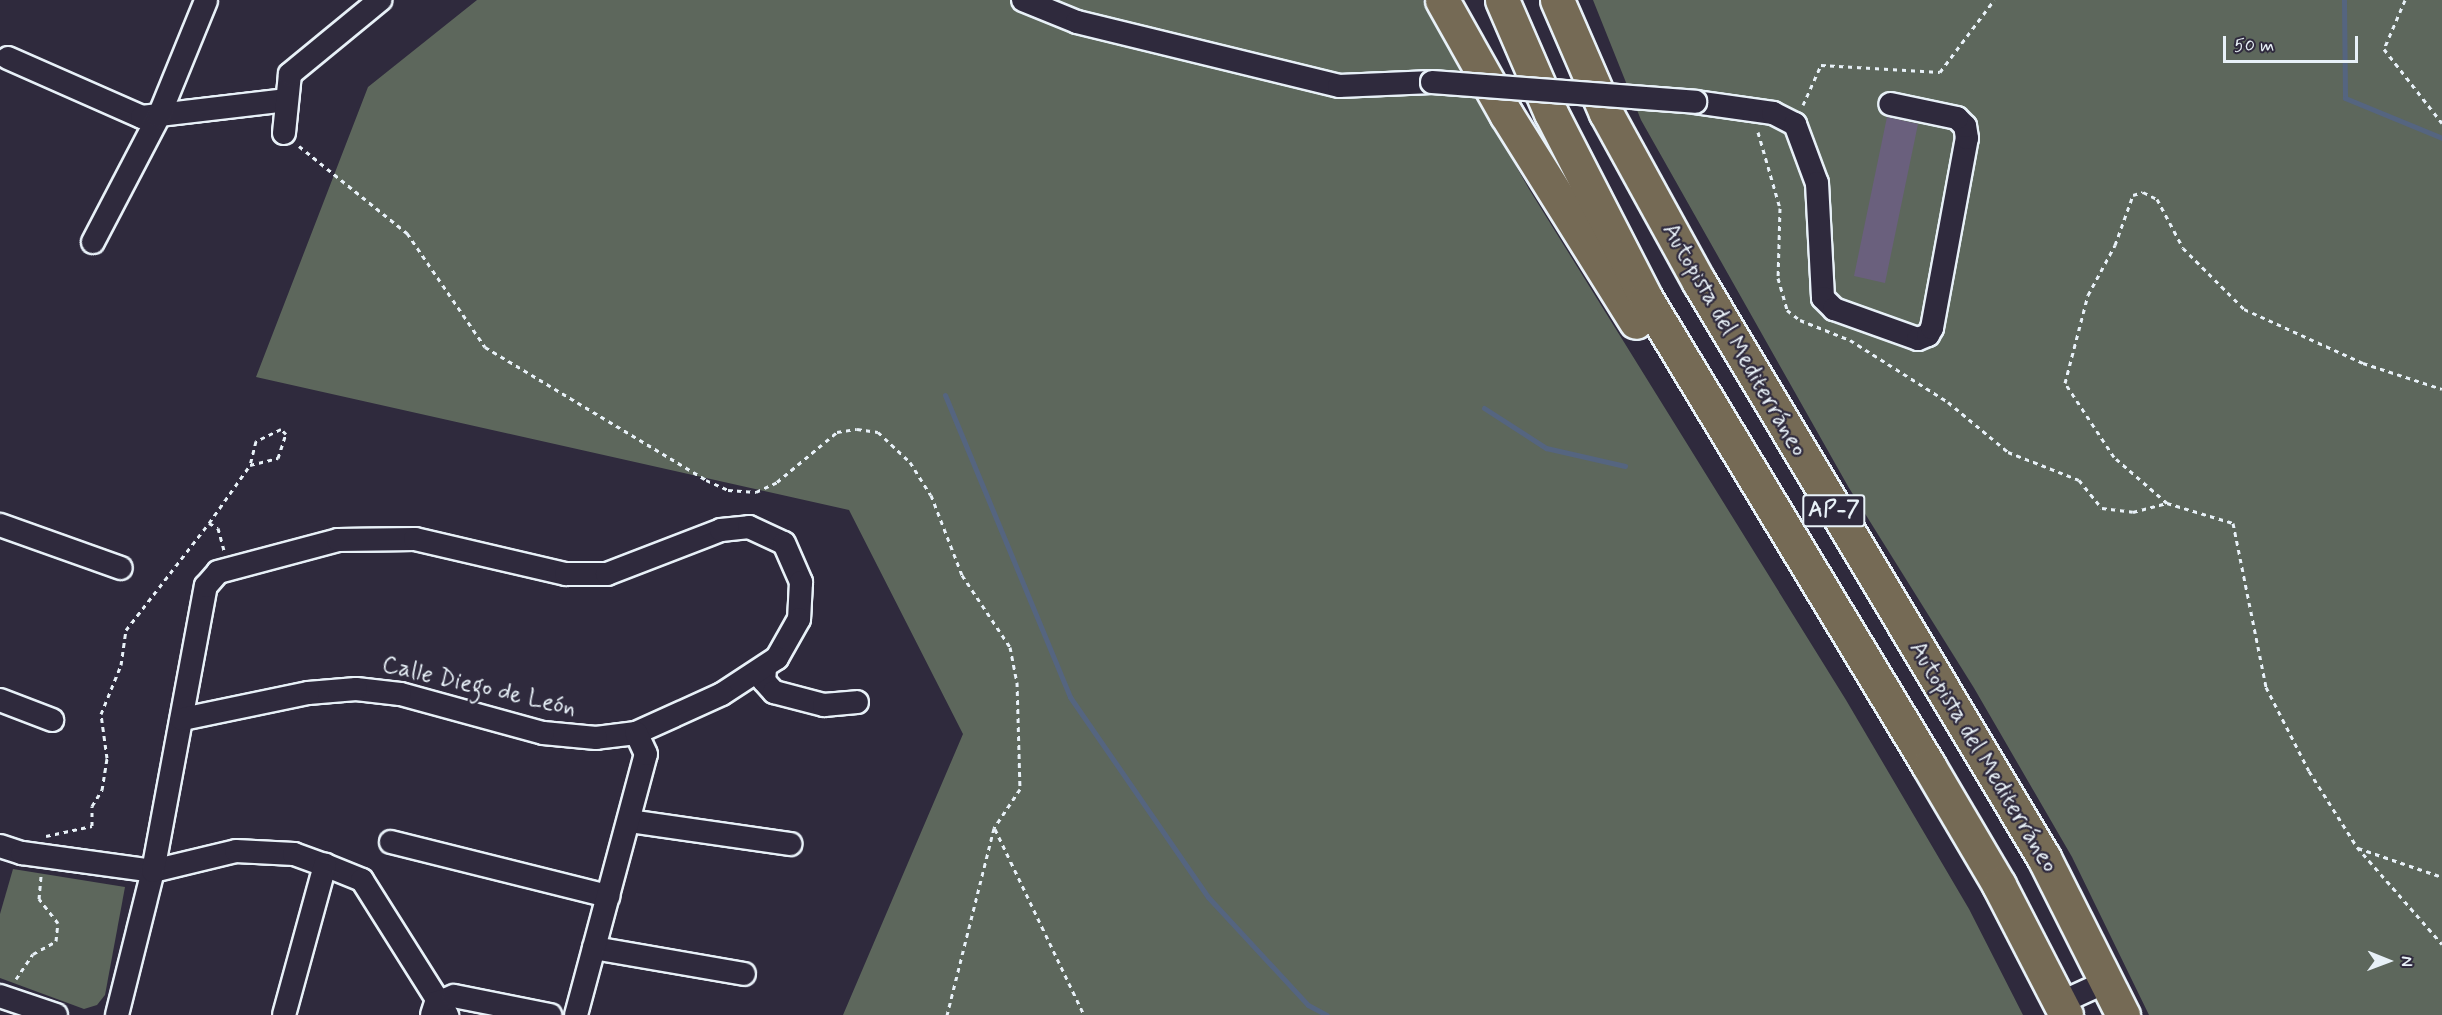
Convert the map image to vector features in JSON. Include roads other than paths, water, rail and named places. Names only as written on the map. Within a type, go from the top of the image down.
[{"type":"highway","points":[[1442,0],[1506,114],[1783,555],[1832,606]]},
{"type":"highway","name":"Autopista del Mediterráneo","points":[[1502,0],[1551,113],[1645,297],[1999,885],[2063,1009]]},
{"type":"highway","name":"Autopista del Mediterráneo","points":[[1557,0],[1606,113],[1699,282],[2044,858],[2108,981],[2123,1015]]},
{"type":"street","points":[[284,133],[290,74],[380,0]]},
{"type":"street","points":[[1023,0],[1077,22],[1339,86],[1432,82],[1695,102],[1752,110],[1795,124],[1817,183],[1822,298],[1834,309],[1877,323],[1894,334],[1918,339],[1928,335],[1967,138],[1965,126],[1957,118],[1890,104]]},
{"type":"street","points":[[93,243],[159,116],[206,1]]},
{"type":"street","points":[[8,58],[142,117],[287,100]]},
{"type":"street","points":[[0,525],[121,568]]},
{"type":"street","name":"Calle Diego de León","points":[[749,526],[784,543],[801,582],[795,632],[786,649],[765,668],[722,694],[636,733],[560,736],[400,694],[356,689],[308,693],[182,719],[206,586],[218,572],[338,540],[415,539],[566,574],[607,573],[721,530],[749,526]]},
{"type":"street","points":[[765,668],[769,688],[785,696]]},
{"type":"street","points":[[722,694],[785,696],[824,705],[857,702]]},
{"type":"street","points":[[0,700],[52,720]]},
{"type":"street","points":[[117,1015],[153,871],[182,719]]},
{"type":"street","points":[[576,1015],[646,754],[636,733]]},
{"type":"street","points":[[629,820],[790,844]]},
{"type":"street","points":[[391,842],[608,896]]},
{"type":"street","points":[[0,846],[45,856],[153,871],[236,852],[294,854],[362,880],[439,1011],[454,996],[550,1015]]},
{"type":"street","points":[[284,1015],[326,865]]},
{"type":"street","points":[[594,948],[744,974]]},
{"type":"street","points":[[2063,1009],[2108,981]]},
{"type":"street","points":[[14,1000],[56,1015]]},
{"type":"waterway","points":[[2344,0],[2345,98],[2442,138]]},
{"type":"waterway","points":[[945,395],[1070,697],[1208,897],[1308,1005],[1327,1015]]},
{"type":"waterway","points":[[1484,408],[1546,448],[1625,466]]}]
